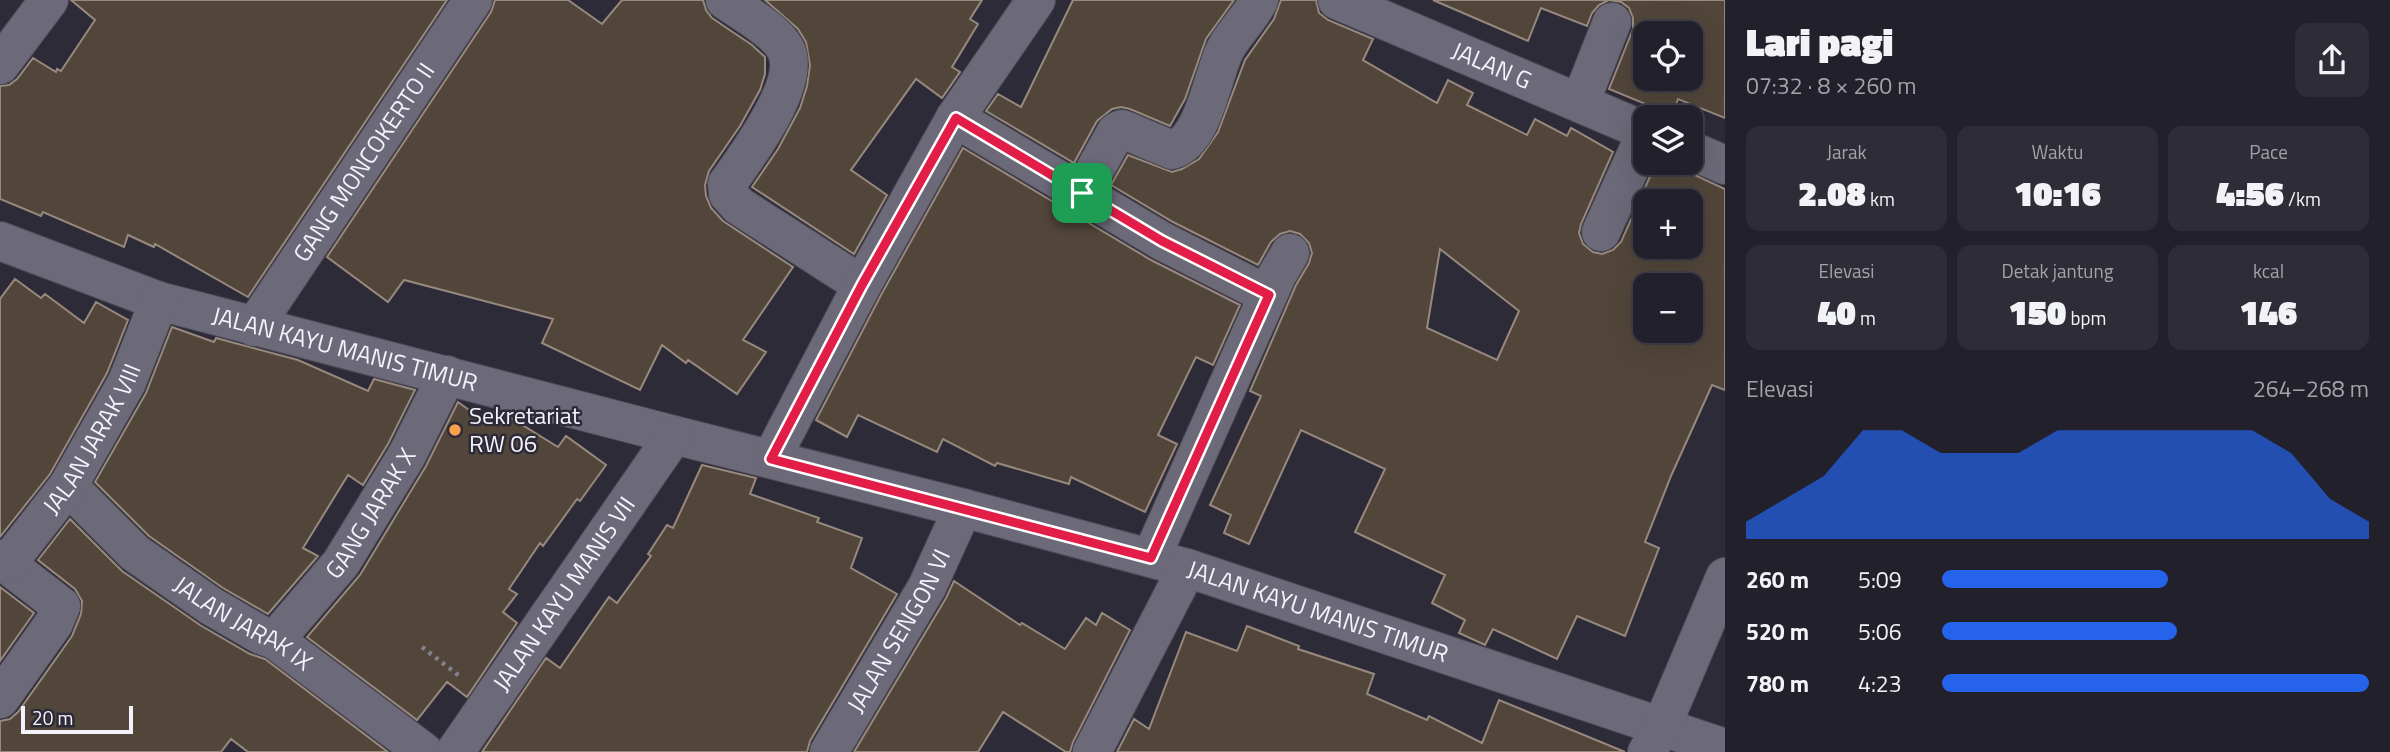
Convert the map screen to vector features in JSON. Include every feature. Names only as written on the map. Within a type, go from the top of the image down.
[{"type":"street","points":[[0,65],[49,0]]},
{"type":"street","name":"GANG MONCOKERTO II","points":[[254,327],[473,0]]},
{"type":"street","points":[[725,0],[772,33],[786,48],[789,66],[784,87],[764,130],[727,184],[728,194],[739,205],[862,285]]},
{"type":"street","points":[[771,459],[862,285],[956,118],[1035,0]]},
{"type":"street","points":[[1082,193],[1116,132],[1122,129],[1172,149],[1180,148],[1195,128],[1206,106],[1212,81],[1226,48],[1255,10],[1259,0]]},
{"type":"street","name":"JALAN G","points":[[1337,0],[1633,127]]},
{"type":"street","points":[[1580,103],[1612,22]]},
{"type":"street","points":[[956,118],[1162,241],[1269,295]]},
{"type":"street","points":[[1703,156],[1725,165]]},
{"type":"street","points":[[1601,232],[1633,160]]},
{"type":"street","name":"JALAN KAYU MANIS TIMUR","points":[[0,241],[159,300],[254,327],[771,459],[949,536],[1169,563],[1654,740],[1725,748]]},
{"type":"street","points":[[1092,752],[1169,563],[1269,295],[1290,253]]},
{"type":"street","name":"JALAN JARAK VIII","points":[[3,562],[68,486],[127,382],[159,300]]},
{"type":"street","name":"GANG JARAK X","points":[[275,640],[341,564],[407,455],[447,375]]},
{"type":"street","name":"JALAN KAYU MANIS VII","points":[[455,752],[674,435]]},
{"type":"street","name":"JALAN JARAK IX","points":[[68,486],[135,553],[211,606],[261,635],[275,640],[424,752]]},
{"type":"street","name":"JALAN SENGON VI","points":[[829,752],[927,587],[949,536]]},
{"type":"street","points":[[0,699],[54,623],[61,606],[3,562]]},
{"type":"street","points":[[1654,740],[1725,577]]},
{"type":"path","points":[[422,647],[491,699]]},
{"type":"building","points":[[71,0],[447,0],[248,297],[155,244],[154,247],[128,235],[124,247],[43,212],[41,216],[0,199],[0,86],[9,85],[17,79],[33,58],[56,72],[57,69],[61,71],[95,20]]},
{"type":"building","points":[[495,0],[568,0],[602,24],[622,0],[703,0],[712,18],[765,57],[765,74],[760,90],[740,126],[709,171],[705,185],[711,208],[723,221],[793,267],[743,340],[766,352],[737,394],[662,345],[640,390],[542,343],[553,319],[404,280],[388,302],[327,257],[491,12]]},
{"type":"building","points":[[765,0],[982,0],[970,19],[978,24],[952,67],[960,72],[942,98],[916,79],[851,170],[887,195],[854,254],[752,187],[778,149],[800,108],[810,65],[806,42],[798,29]]},
{"type":"building","points":[[1073,0],[1234,0],[1206,39],[1185,99],[1170,126],[1130,109],[1112,109],[1097,121],[1074,163],[986,111],[998,94],[1021,107]]},
{"type":"building","points":[[1281,0],[1316,0],[1319,13],[1328,20],[1373,39],[1363,60],[1437,103],[1448,80],[1473,93],[1467,105],[1527,135],[1535,119],[1567,136],[1571,128],[1613,152],[1579,233],[1583,244],[1593,252],[1602,254],[1613,250],[1621,242],[1633,215],[1633,259],[1703,259],[1703,189],[1644,189],[1651,175],[1695,175],[1725,189],[1725,390],[1712,385],[1671,476],[1645,542],[1659,548],[1625,636],[1577,616],[1557,659],[1493,629],[1485,645],[1459,633],[1465,620],[1432,603],[1445,575],[1355,532],[1385,469],[1301,430],[1249,544],[1224,533],[1231,515],[1210,505],[1261,396],[1250,391],[1296,285],[1309,263],[1312,253],[1309,243],[1300,234],[1290,231],[1280,234],[1271,242],[1258,265],[1173,222],[1111,185],[1128,155],[1172,172],[1199,159],[1218,132],[1245,60],[1274,19]],"holes":[[[1440,249],[1519,311],[1497,360],[1427,328]]]},
{"type":"building","points":[[1433,0],[1609,0],[1599,5],[1592,13],[1587,26],[1541,8],[1528,41]]},
{"type":"building","points":[[1609,0],[1725,0],[1725,118],[1703,109],[1703,105],[1693,105],[1678,99],[1676,105],[1648,105],[1609,89],[1633,29],[1633,91],[1703,91],[1703,21],[1633,21],[1629,8],[1621,2]]},
{"type":"building","points":[[963,148],[1151,260],[1240,305],[1213,365],[1196,357],[1158,435],[1177,444],[1145,512],[1071,477],[1069,484],[997,463],[995,466],[943,439],[937,452],[858,415],[847,437],[816,420],[881,295]]},
{"type":"building","points":[[15,279],[41,298],[45,294],[84,323],[96,302],[128,320],[107,373],[50,474],[0,537],[0,299]]},
{"type":"building","points":[[172,327],[214,342],[216,338],[298,360],[368,391],[374,379],[415,390],[388,444],[363,485],[348,475],[303,548],[318,556],[268,614],[223,588],[149,536],[95,482],[146,393]]},
{"type":"building","points":[[458,402],[487,423],[495,411],[503,413],[558,447],[566,436],[606,465],[543,546],[540,543],[509,589],[517,594],[503,612],[517,623],[467,697],[447,682],[417,720],[307,637],[360,575],[426,466]]},
{"type":"building","points":[[702,465],[756,478],[750,494],[819,518],[817,522],[862,538],[851,568],[897,594],[810,741],[807,752],[482,752],[546,658],[560,668],[609,597],[617,603],[651,556],[648,554],[667,525],[673,528]]},
{"type":"building","points":[[70,519],[122,571],[200,625],[250,654],[265,659],[388,752],[248,752],[231,739],[221,752],[0,752],[0,721],[10,719],[18,712],[72,636],[81,614],[82,601],[75,589],[38,560]]},
{"type":"building","points":[[954,581],[1020,625],[1022,623],[1065,649],[1086,618],[1096,625],[1102,613],[1130,630],[1070,752],[1003,712],[978,752],[854,752]]},
{"type":"building","points":[[0,587],[34,613],[0,661]]},
{"type":"building","points":[[1247,626],[1299,646],[1298,649],[1374,674],[1367,694],[1427,720],[1429,716],[1482,743],[1499,700],[1625,752],[1117,752],[1134,719],[1149,729],[1186,632],[1237,651]]},
{"type":"place","name":"Sekretariat RW 06","points":[[455,430]]},
{"type":"route","points":[[956,118],[1082,193],[1162,241],[1269,295],[1151,558],[771,459],[862,285],[956,118]]}]
